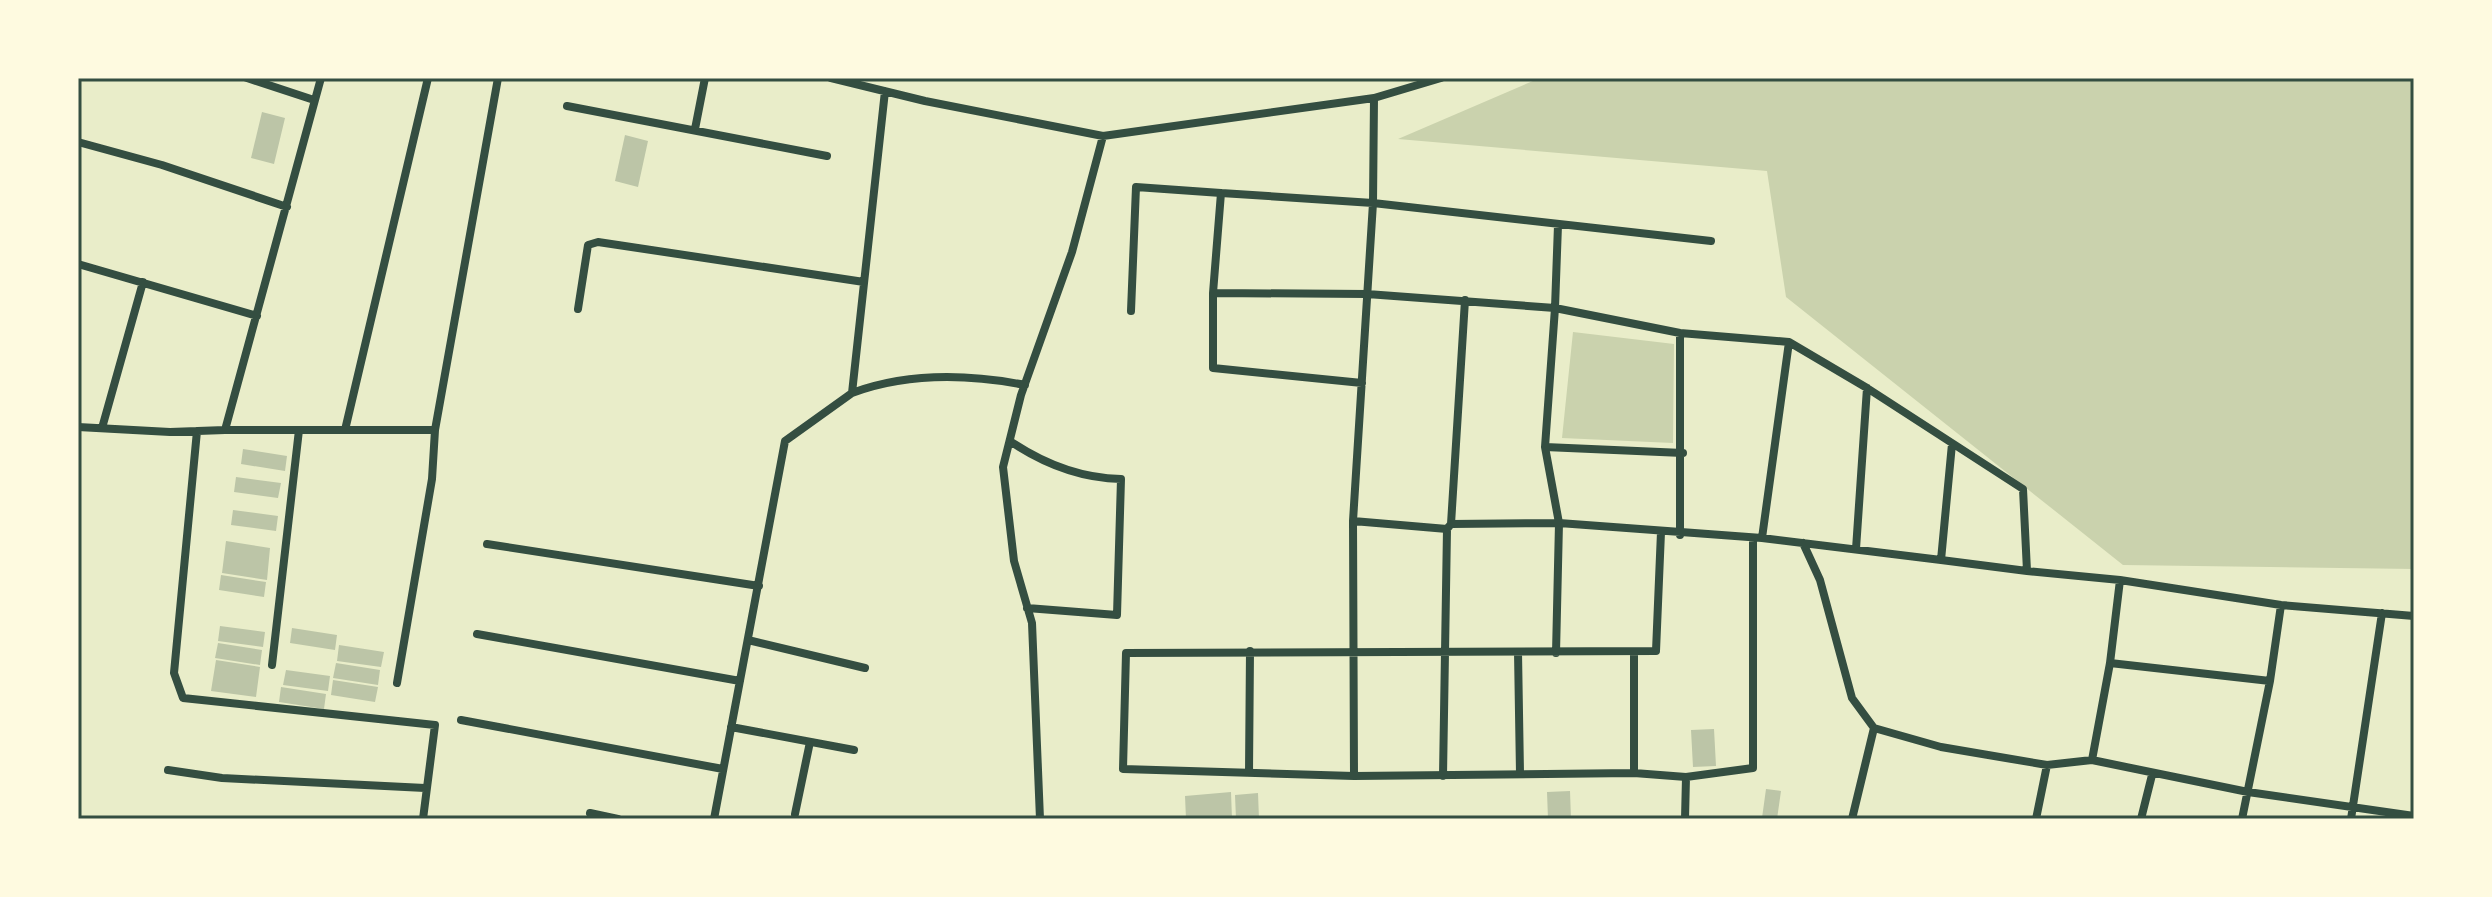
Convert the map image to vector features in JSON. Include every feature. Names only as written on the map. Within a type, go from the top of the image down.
[{"type":"street","points":[[247,78],[314,100]]},
{"type":"street","points":[[225,430],[321,78]]},
{"type":"street","points":[[345,430],[428,78]]},
{"type":"street","points":[[397,683],[432,479],[435,430],[498,78]]},
{"type":"street","points":[[695,129],[705,78]]},
{"type":"street","points":[[831,78],[1103,136],[1374,98],[1441,78]]},
{"type":"street","points":[[852,393],[885,91]]},
{"type":"street","points":[[1354,776],[1356,650],[1353,521],[1373,203],[1374,98]]},
{"type":"street","points":[[567,106],[827,156]]},
{"type":"street","points":[[1040,819],[1032,623],[1014,561],[1003,467],[1025,385],[1072,252],[1103,136]]},
{"type":"street","points":[[78,142],[162,165],[287,207]]},
{"type":"street","points":[[1131,311],[1136,187],[1373,203],[1711,241]]},
{"type":"street","points":[[1221,193],[1213,293],[1213,368],[1362,383]]},
{"type":"street","points":[[1556,653],[1559,523],[1545,447],[1558,225]]},
{"type":"street","points":[[578,309],[588,245],[598,242],[864,282]]},
{"type":"street","points":[[78,264],[257,316]]},
{"type":"street","points":[[102,428],[143,282]]},
{"type":"street","points":[[1213,293],[1367,294],[1465,300],[1555,308],[1680,333],[1789,342],[1867,388],[2023,489],[2027,571]]},
{"type":"street","points":[[1443,776],[1449,526],[1465,300]]},
{"type":"street","points":[[1680,333],[1683,453],[1680,535]]},
{"type":"street","points":[[1661,532],[1656,651],[1126,653],[1123,769],[1354,776],[1634,773],[1686,777],[1753,768],[1758,538],[1789,342]]},
{"type":"street","points":[[714,819],[785,441],[852,393],[877,383],[910,379],[990,378],[1025,385]]},
{"type":"street","points":[[1856,549],[1867,388]]},
{"type":"street","points":[[78,427],[197,431],[435,430]]},
{"type":"street","points":[[272,665],[299,430]]},
{"type":"street","points":[[197,431],[174,673],[183,698],[435,725],[423,819]]},
{"type":"street","points":[[1010,441],[1036,459],[1093,478],[1121,479],[1117,615],[1027,608]]},
{"type":"street","points":[[1941,560],[1952,444]]},
{"type":"street","points":[[1545,447],[1683,453]]},
{"type":"street","points":[[1353,521],[1449,526],[1559,523],[1680,535],[1758,538],[2120,580],[2281,605],[2414,616]]},
{"type":"street","points":[[1803,543],[1820,580],[1852,698],[1874,728],[1941,747],[2047,765],[2092,760],[2152,775],[2248,792],[2414,816]]},
{"type":"street","points":[[487,544],[759,586]]},
{"type":"street","points":[[2092,760],[2110,663],[2120,580]]},
{"type":"street","points":[[2242,819],[2270,681],[2281,605]]},
{"type":"street","points":[[2351,819],[2382,613]]},
{"type":"street","points":[[477,634],[740,681]]},
{"type":"street","points":[[748,640],[865,668]]},
{"type":"street","points":[[1249,773],[1250,651]]},
{"type":"street","points":[[1518,652],[1520,773]]},
{"type":"street","points":[[1634,652],[1634,773]]},
{"type":"street","points":[[2110,663],[2270,681]]},
{"type":"street","points":[[461,720],[723,769]]},
{"type":"street","points":[[731,727],[854,750]]},
{"type":"street","points":[[1852,819],[1874,728]]},
{"type":"street","points":[[795,814],[810,742]]},
{"type":"street","points":[[2036,819],[2047,765]]},
{"type":"street","points":[[168,770],[222,778],[425,788]]},
{"type":"street","points":[[2141,819],[2152,775]]},
{"type":"street","points":[[1685,819],[1686,777]]},
{"type":"street","points":[[590,813],[618,819]]},
{"type":"green space","points":[[1540,78],[2414,78],[2414,569],[2123,565],[1786,297],[1767,171],[1398,139]]},
{"type":"green space","points":[[1573,332],[1674,344],[1673,443],[1562,438]]},
{"type":"building","points":[[262,112],[285,118],[274,164],[251,158]]},
{"type":"building","points":[[625,135],[648,141],[638,187],[615,181]]},
{"type":"building","points":[[243,449],[287,456],[285,471],[241,464]]},
{"type":"building","points":[[236,477],[281,483],[278,498],[234,492]]},
{"type":"building","points":[[233,510],[278,516],[276,531],[231,525]]},
{"type":"building","points":[[226,541],[270,548],[267,580],[222,573]]},
{"type":"building","points":[[221,575],[266,582],[264,597],[219,590]]},
{"type":"building","points":[[220,626],[265,632],[263,647],[218,641]]},
{"type":"building","points":[[292,628],[337,635],[335,650],[290,643]]},
{"type":"building","points":[[218,643],[262,650],[260,665],[215,658]]},
{"type":"building","points":[[339,645],[384,652],[381,667],[337,661]]},
{"type":"building","points":[[216,660],[260,667],[256,697],[211,691]]},
{"type":"building","points":[[336,663],[380,670],[378,685],[333,678]]},
{"type":"building","points":[[286,670],[330,676],[328,691],[283,685]]},
{"type":"building","points":[[333,680],[378,687],[375,702],[331,695]]},
{"type":"building","points":[[281,687],[326,694],[324,709],[279,702]]},
{"type":"building","points":[[1714,729],[1716,766],[1693,767],[1691,730]]},
{"type":"building","points":[[1766,789],[1781,791],[1777,819],[1762,818]]},
{"type":"building","points":[[1570,791],[1571,819],[1548,819],[1547,792]]},
{"type":"building","points":[[1231,792],[1232,819],[1186,819],[1185,796]]},
{"type":"building","points":[[1258,793],[1259,819],[1236,819],[1235,795]]}]
